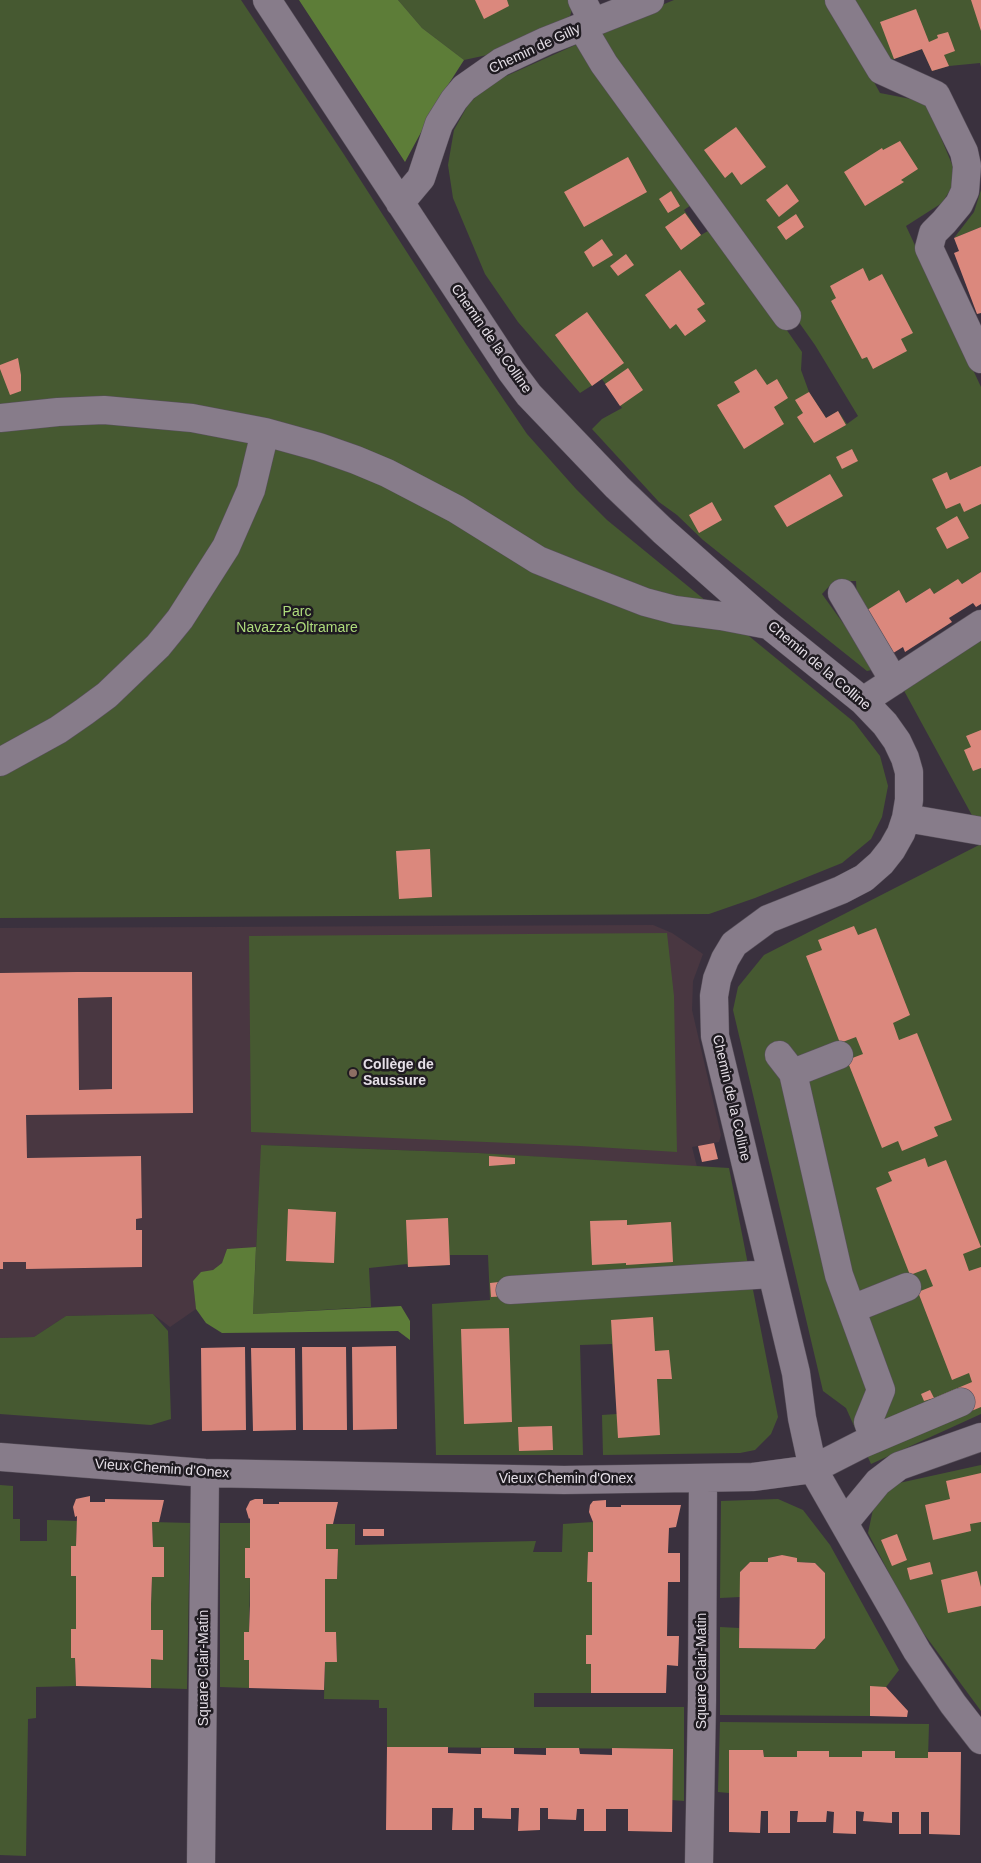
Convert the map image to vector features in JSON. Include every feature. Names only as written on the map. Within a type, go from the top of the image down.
[{"type":"street","name":"Chemin de la Colline","points":[[267,0],[511,372],[529,395],[650,519],[770,626],[863,701],[885,724],[897,741],[905,758],[910,787],[906,818],[901,833],[881,863],[864,878],[841,890],[768,919],[734,944],[717,979],[714,996],[716,1036],[796,1373],[802,1418],[813,1468]]},
{"type":"street","name":"Chemin de Gilly","points":[[400,202],[422,178],[439,124],[464,88],[501,62],[586,16],[650,0]]},
{"type":"street","points":[[839,0],[880,70],[936,95],[964,152],[967,166],[965,191],[960,204],[933,233],[929,248],[981,359]]},
{"type":"street","points":[[586,16],[604,64],[787,316]]},
{"type":"street","points":[[0,418],[58,412],[113,411],[192,418],[265,432],[319,447],[387,473],[456,509],[538,560],[628,596],[675,610],[721,616],[770,626]]},
{"type":"street","points":[[0,762],[58,730],[107,695],[158,646],[180,619],[226,547],[251,490],[265,432]]},
{"type":"street","points":[[842,593],[894,681]]},
{"type":"street","points":[[863,701],[981,624]]},
{"type":"street","points":[[906,818],[981,831]]},
{"type":"street","points":[[839,1055],[786,1064],[839,1275],[881,1390],[868,1422],[874,1439]]},
{"type":"street","points":[[510,1290],[772,1274]]},
{"type":"street","points":[[852,1309],[907,1287]]},
{"type":"street","points":[[961,1402],[874,1439],[813,1468],[917,1651],[953,1704],[981,1740]]},
{"type":"street","points":[[845,1522],[878,1482],[899,1466],[981,1437]]},
{"type":"street","name":"Vieux Chemin d'Onex","points":[[0,1457],[205,1473],[564,1480],[753,1477],[813,1468]]},
{"type":"street","name":"Square Clair-Matin","points":[[201,1863],[205,1473]]},
{"type":"street","name":"Square Clair-Matin","points":[[700,1863],[702,1478]]},
{"type":"shaded area","name":"Collège de Saussure","points":[[653,925],[672,933],[703,954],[693,981],[692,1010],[721,1135],[719,1142],[692,1147],[697,1167],[478,1153],[262,1145],[256,1247],[227,1249],[222,1263],[193,1281],[196,1309],[170,1327],[153,1314],[66,1316],[34,1337],[0,1338],[0,928]]},
{"type":"green space","name":"Parc Navazza-Oltramare","points":[[0,0],[241,0],[527,434],[576,489],[607,520],[854,722],[880,756],[888,786],[882,817],[871,839],[842,863],[755,898],[709,914],[0,918]]},
{"type":"green space","points":[[299,0],[398,0],[422,28],[464,60],[439,99],[405,162]]},
{"type":"green space","points":[[398,0],[572,0],[574,4],[570,16],[501,52],[464,60],[422,28]]},
{"type":"green space","points":[[674,0],[829,0],[880,93],[926,102],[954,169],[952,187],[942,203],[906,226],[981,387],[981,572],[962,584],[958,580],[934,594],[930,588],[906,603],[899,591],[864,612],[857,600],[856,581],[834,581],[822,594],[876,669],[867,671],[703,540],[677,515],[659,502],[592,429],[602,419],[622,408],[602,379],[580,393],[518,322],[485,274],[453,198],[448,165],[454,130],[469,103],[493,82],[582,42],[694,203],[684,210],[701,235],[715,227],[802,352],[801,370],[809,392],[826,418],[838,411],[847,424],[858,416],[815,345],[594,33]]},
{"type":"green space","points":[[846,0],[981,0],[981,67],[980,63],[949,66],[932,71],[922,49],[886,62]]},
{"type":"green space","points":[[981,190],[981,227],[954,238],[974,212]]},
{"type":"green space","points":[[981,638],[981,816],[974,819],[902,687]]},
{"type":"green space","points":[[981,844],[981,1414],[871,1464],[846,1408],[823,1391],[733,1010],[738,987],[764,955]]},
{"type":"green space","points":[[667,933],[674,996],[677,1152],[251,1132],[249,936]]},
{"type":"green space","points":[[261,1145],[478,1153],[729,1168],[778,1417],[771,1434],[755,1450],[740,1453],[603,1455],[602,1415],[617,1414],[612,1344],[580,1345],[583,1455],[436,1455],[432,1304],[490,1300],[488,1255],[450,1255],[450,1265],[408,1267],[407,1264],[369,1268],[371,1307],[253,1314]]},
{"type":"green space","points":[[256,1247],[253,1314],[401,1306],[410,1321],[410,1340],[398,1331],[222,1333],[206,1323],[196,1309],[193,1281],[201,1272],[213,1270],[222,1263],[227,1249]]},
{"type":"green space","points":[[153,1314],[168,1331],[171,1419],[151,1425],[0,1414],[0,1338],[34,1337],[66,1316]]},
{"type":"green space","points":[[981,1465],[981,1711],[913,1619],[868,1533],[875,1500],[890,1485]]},
{"type":"green space","points":[[0,1485],[13,1486],[13,1519],[20,1519],[20,1541],[47,1541],[47,1520],[77,1521],[76,1546],[71,1546],[71,1576],[76,1576],[76,1629],[71,1630],[71,1658],[75,1658],[76,1686],[36,1687],[36,1718],[28,1719],[26,1856],[0,1855]]},
{"type":"green space","points":[[778,1499],[803,1510],[830,1545],[899,1670],[886,1687],[870,1687],[870,1716],[720,1715],[720,1627],[739,1628],[740,1648],[815,1649],[825,1638],[825,1573],[815,1563],[797,1562],[782,1555],[768,1558],[768,1562],[750,1562],[740,1572],[740,1597],[720,1598],[721,1501]]},
{"type":"green space","points":[[152,1522],[190,1523],[187,1689],[151,1688],[151,1659],[163,1659],[163,1630],[151,1630],[152,1577],[164,1576],[164,1548],[153,1547]]},
{"type":"green space","points":[[593,1522],[593,1552],[588,1552],[592,1582],[592,1635],[587,1635],[586,1664],[591,1664],[591,1693],[534,1693],[534,1707],[684,1707],[684,1801],[672,1800],[673,1749],[387,1747],[387,1708],[379,1708],[379,1700],[324,1699],[325,1662],[337,1662],[336,1633],[325,1632],[325,1579],[337,1579],[338,1550],[326,1549],[326,1524],[355,1524],[355,1545],[536,1541],[533,1552],[562,1552],[563,1524]]},
{"type":"green space","points":[[220,1523],[251,1523],[249,1632],[244,1632],[244,1660],[249,1660],[249,1688],[220,1687]]},
{"type":"green space","points":[[720,1722],[929,1724],[928,1758],[895,1758],[862,1752],[862,1757],[829,1757],[829,1751],[797,1751],[797,1757],[764,1757],[763,1750],[729,1750],[729,1793],[718,1792]]},
{"type":"building","points":[[475,0],[507,0],[509,6],[484,19]]},
{"type":"building","points":[[971,0],[981,0],[981,31]]},
{"type":"building","points":[[916,9],[929,42],[938,38],[937,35],[948,32],[955,51],[944,55],[949,66],[932,71],[922,49],[894,59],[880,22]]},
{"type":"building","points":[[736,127],[766,167],[741,185],[732,172],[725,178],[704,150]]},
{"type":"building","points":[[900,141],[918,169],[901,180],[904,182],[865,206],[844,172],[882,148],[883,150]]},
{"type":"building","points":[[628,157],[647,192],[584,227],[564,192]]},
{"type":"building","points":[[787,184],[799,201],[779,217],[766,200]]},
{"type":"building","points":[[671,191],[680,206],[668,213],[659,199]]},
{"type":"building","points":[[685,213],[701,235],[681,250],[665,227]]},
{"type":"building","points":[[796,214],[804,227],[786,240],[777,227]]},
{"type":"building","points":[[981,227],[981,313],[977,314],[954,253],[959,251],[954,238]]},
{"type":"building","points":[[602,239],[613,255],[593,267],[584,252]]},
{"type":"building","points":[[626,254],[634,265],[618,276],[610,266]]},
{"type":"building","points":[[863,268],[869,281],[882,274],[913,333],[901,339],[907,351],[873,369],[867,357],[862,359],[831,301],[836,298],[830,286]]},
{"type":"building","points":[[680,270],[705,304],[697,309],[706,321],[685,336],[676,324],[670,329],[645,295]]},
{"type":"building","points":[[587,312],[624,363],[592,386],[555,335]]},
{"type":"building","points":[[18,358],[21,391],[10,395],[0,365]]},
{"type":"building","points":[[628,368],[643,390],[620,406],[605,384]]},
{"type":"building","points":[[756,369],[767,385],[777,379],[788,398],[774,407],[784,424],[744,449],[717,405],[740,392],[734,382]]},
{"type":"building","points":[[809,392],[826,418],[838,411],[846,425],[814,443],[797,417],[803,413],[795,400]]},
{"type":"building","points":[[852,449],[858,461],[842,469],[836,457]]},
{"type":"building","points":[[981,466],[981,504],[964,512],[960,503],[946,509],[932,479],[947,472],[950,480]]},
{"type":"building","points":[[830,474],[843,496],[787,527],[774,506]]},
{"type":"building","points":[[712,502],[722,520],[699,533],[689,515]]},
{"type":"building","points":[[957,516],[969,538],[947,549],[936,528]]},
{"type":"building","points":[[981,572],[981,604],[976,607],[973,603],[949,618],[952,622],[905,652],[903,647],[890,655],[864,612],[899,590],[906,603],[930,588],[934,594],[958,579],[962,584]]},
{"type":"building","points":[[981,730],[981,768],[973,771],[964,750],[971,747],[966,736]]},
{"type":"building","points":[[430,849],[432,897],[399,899],[396,851]]},
{"type":"building","points":[[854,926],[858,935],[876,928],[910,1015],[893,1023],[899,1040],[917,1033],[952,1120],[934,1127],[938,1136],[902,1151],[898,1141],[882,1148],[847,1060],[863,1054],[856,1037],[840,1043],[806,956],[822,950],[818,940]]},
{"type":"building","points":[[192,972],[193,1113],[26,1115],[27,1158],[141,1156],[142,1218],[136,1219],[136,1230],[142,1230],[142,1267],[26,1269],[26,1262],[3,1262],[3,1269],[0,1269],[0,973]],"holes":[[[112,997],[112,1089],[79,1090],[78,998]]]},
{"type":"building","points":[[714,1143],[718,1159],[702,1162],[698,1146]]},
{"type":"building","points":[[489,1156],[515,1158],[515,1164],[489,1166]]},
{"type":"building","points":[[925,1158],[928,1167],[946,1160],[981,1247],[963,1254],[969,1271],[981,1267],[981,1407],[945,1422],[934,1398],[972,1382],[969,1373],[952,1380],[918,1292],[933,1286],[926,1269],[910,1275],[876,1188],[892,1181],[888,1172]]},
{"type":"building","points":[[288,1209],[336,1212],[334,1263],[286,1261]]},
{"type":"building","points":[[448,1218],[450,1265],[408,1267],[406,1220]]},
{"type":"building","points":[[627,1220],[627,1225],[671,1222],[673,1262],[592,1265],[590,1221]]},
{"type":"building","points":[[508,1281],[509,1296],[491,1297],[490,1283]]},
{"type":"building","points":[[653,1317],[655,1351],[669,1350],[672,1379],[657,1379],[660,1435],[618,1438],[611,1320]]},
{"type":"building","points":[[509,1328],[512,1422],[464,1424],[461,1329]]},
{"type":"building","points":[[396,1346],[397,1429],[353,1430],[352,1347]]},
{"type":"building","points":[[245,1347],[246,1430],[202,1431],[201,1348]]},
{"type":"building","points":[[302,1347],[346,1347],[347,1430],[303,1430]]},
{"type":"building","points":[[251,1348],[295,1348],[296,1430],[253,1431]]},
{"type":"building","points":[[930,1390],[934,1398],[924,1401],[921,1394]]},
{"type":"building","points":[[552,1426],[553,1450],[519,1451],[518,1427]]},
{"type":"building","points":[[981,1473],[981,1522],[970,1524],[971,1531],[933,1540],[925,1505],[950,1499],[946,1481]]},
{"type":"building","points":[[90,1496],[90,1502],[105,1502],[105,1499],[164,1500],[159,1522],[152,1522],[153,1547],[164,1547],[164,1577],[152,1577],[151,1630],[163,1630],[163,1660],[151,1659],[151,1688],[76,1686],[75,1658],[71,1658],[71,1629],[76,1629],[76,1576],[71,1576],[71,1546],[76,1546],[77,1516],[75,1517],[73,1507],[76,1499]]},
{"type":"building","points":[[263,1499],[263,1504],[279,1504],[279,1502],[338,1502],[333,1524],[326,1524],[326,1549],[338,1549],[337,1579],[325,1579],[325,1632],[336,1632],[337,1662],[325,1662],[324,1690],[249,1688],[249,1660],[244,1660],[244,1632],[249,1632],[250,1605],[250,1578],[245,1578],[245,1548],[250,1548],[250,1518],[246,1509],[250,1501]]},
{"type":"building","points":[[606,1500],[606,1507],[621,1507],[621,1505],[681,1505],[676,1527],[669,1528],[668,1553],[680,1553],[680,1582],[668,1582],[667,1636],[679,1636],[678,1666],[667,1665],[666,1693],[591,1693],[591,1664],[586,1664],[586,1635],[592,1635],[592,1582],[587,1582],[588,1552],[593,1552],[593,1522],[589,1512],[593,1501]]},
{"type":"building","points":[[363,1529],[384,1529],[384,1536],[363,1536]]},
{"type":"building","points":[[897,1534],[907,1560],[892,1566],[881,1540]]},
{"type":"building","points":[[782,1555],[797,1558],[797,1562],[815,1563],[825,1573],[825,1638],[815,1649],[739,1648],[740,1572],[750,1562],[768,1562],[768,1558]]},
{"type":"building","points":[[930,1562],[933,1574],[910,1580],[907,1568]]},
{"type":"building","points":[[977,1571],[981,1587],[981,1606],[948,1613],[941,1580]]},
{"type":"building","points":[[870,1686],[886,1687],[908,1711],[907,1717],[870,1716]]},
{"type":"building","points":[[387,1747],[448,1747],[448,1753],[481,1754],[481,1748],[514,1748],[514,1754],[546,1755],[546,1748],[579,1748],[580,1754],[612,1755],[612,1748],[673,1749],[672,1832],[628,1831],[628,1809],[606,1809],[606,1831],[584,1831],[584,1809],[577,1809],[576,1820],[548,1819],[548,1808],[540,1808],[540,1830],[518,1831],[519,1808],[511,1808],[511,1819],[482,1818],[482,1808],[474,1808],[474,1830],[452,1830],[453,1808],[432,1808],[432,1830],[386,1830]]},
{"type":"building","points":[[729,1750],[763,1750],[764,1757],[797,1757],[797,1751],[829,1751],[829,1757],[862,1757],[862,1751],[895,1751],[895,1758],[928,1758],[928,1752],[961,1752],[960,1835],[929,1834],[929,1812],[921,1812],[921,1834],[899,1834],[899,1812],[892,1812],[892,1823],[863,1821],[864,1812],[856,1811],[856,1834],[833,1833],[834,1812],[827,1811],[826,1822],[797,1822],[798,1811],[790,1811],[790,1833],[768,1833],[768,1811],[761,1811],[760,1833],[729,1832]]},
{"type":"place","name":"Collège de Saussure","points":[[353,1073]]}]
